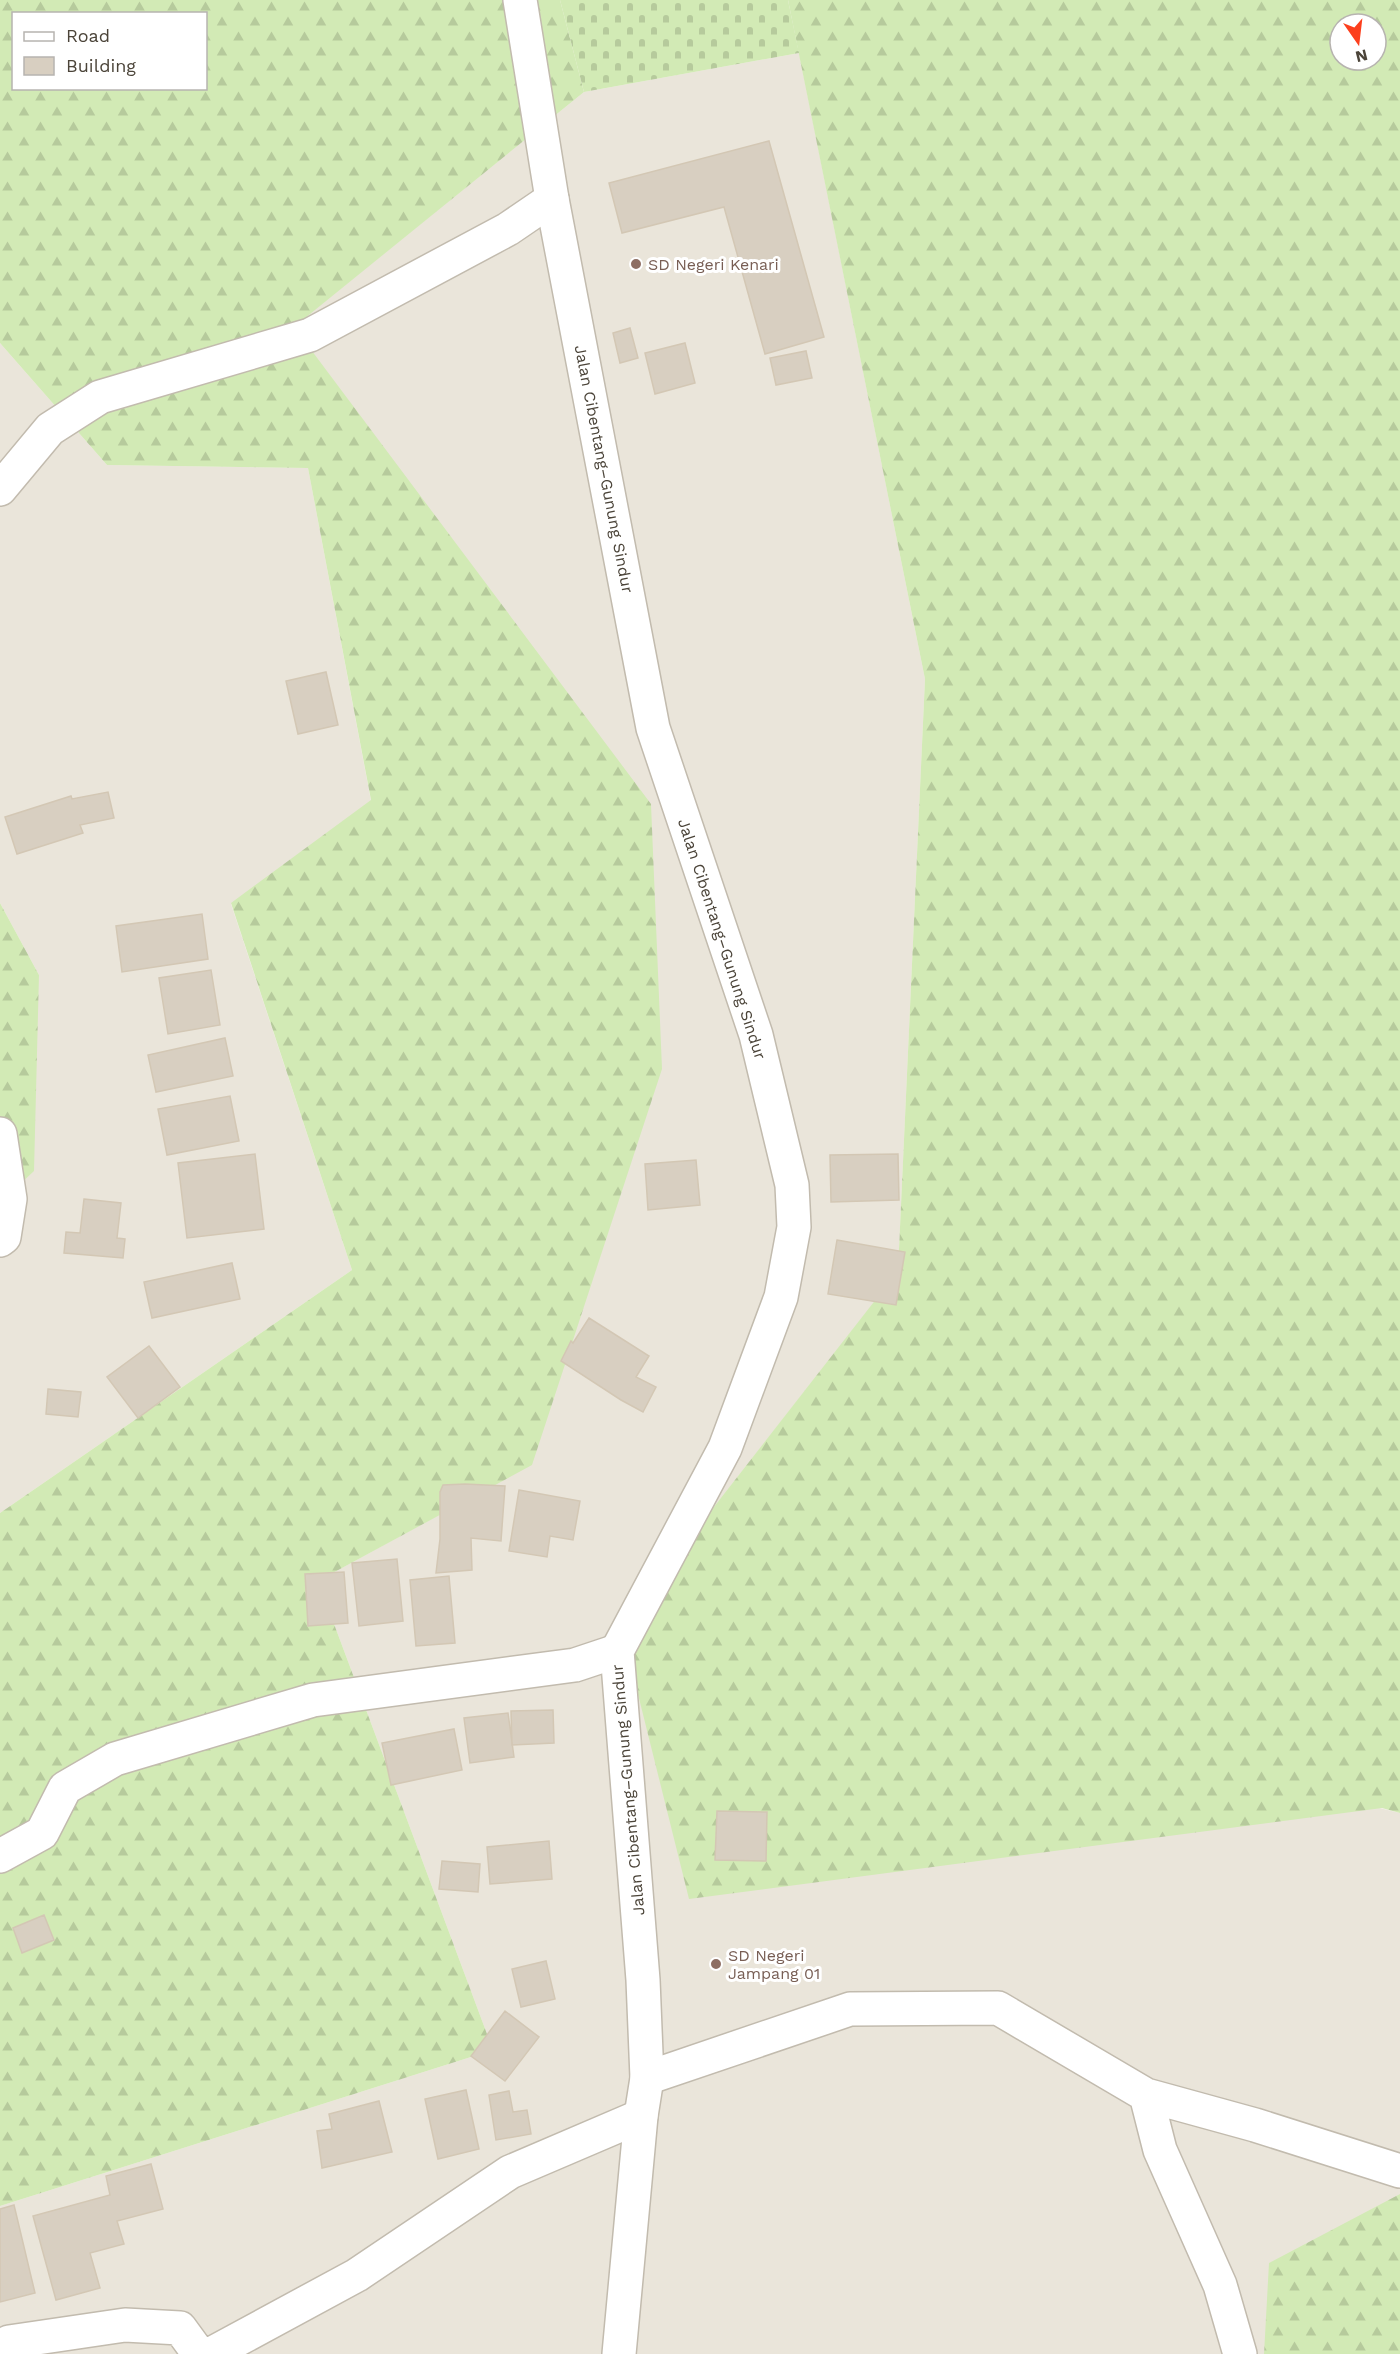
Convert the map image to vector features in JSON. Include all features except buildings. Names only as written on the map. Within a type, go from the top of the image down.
[{"type":"street","name":"Jalan Cibentang–Gunung Sindur","points":[[520,0],[552,199],[653,728],[756,1035],[792,1185],[794,1227],[781,1297],[725,1448],[617,1651],[643,1980],[647,2078],[641,2116],[619,2354]]},
{"type":"street","points":[[0,489],[50,429],[100,397],[310,335],[508,229],[552,199]]},
{"type":"street","points":[[0,1134],[10,1199],[4,1237],[0,1240]]},
{"type":"street","points":[[0,1856],[42,1833],[65,1788],[115,1759],[313,1700],[575,1665],[617,1651]]},
{"type":"street","points":[[647,2078],[850,2008],[998,2008],[1146,2095],[1255,2125],[1400,2171]]},
{"type":"street","points":[[1146,2095],[1160,2150],[1220,2285],[1240,2354]]},
{"type":"street","points":[[211,2354],[357,2275],[510,2172],[641,2116]]},
{"type":"street","points":[[9,2342],[125,2325],[180,2328],[199,2354]]},
{"type":"shaded area","points":[[799,53],[925,679],[898,1272],[621,1626],[1400,1813],[1400,2354],[0,2354],[0,2206],[493,2050],[318,1581],[532,1464],[293,327],[584,92]]},
{"type":"shaded area","points":[[0,343],[107,465],[308,468],[371,801],[231,904],[352,1270],[0,1513],[0,1203],[39,975],[0,903]]},
{"type":"green space","points":[[0,0],[560,0],[584,92],[294,327],[651,804],[662,1069],[532,1465],[318,1581],[493,2050],[0,2206],[0,1513],[352,1270],[231,903],[371,800],[308,468],[107,465],[0,343]]},
{"type":"green space","points":[[560,0],[788,0],[799,53],[584,92]]},
{"type":"green space","points":[[788,0],[1400,0],[1400,1813],[1382,1808],[689,1899],[621,1626],[898,1271],[925,679]]},
{"type":"green space","points":[[0,903],[39,975],[34,1171],[0,1203]]},
{"type":"green space","points":[[1400,2194],[1400,2354],[1264,2354],[1269,2263]]},
{"type":"place","name":"SD Negeri Kenari","points":[[636,264]]},
{"type":"place","name":"SD Negeri Jampang 01","points":[[716,1964]]}]
